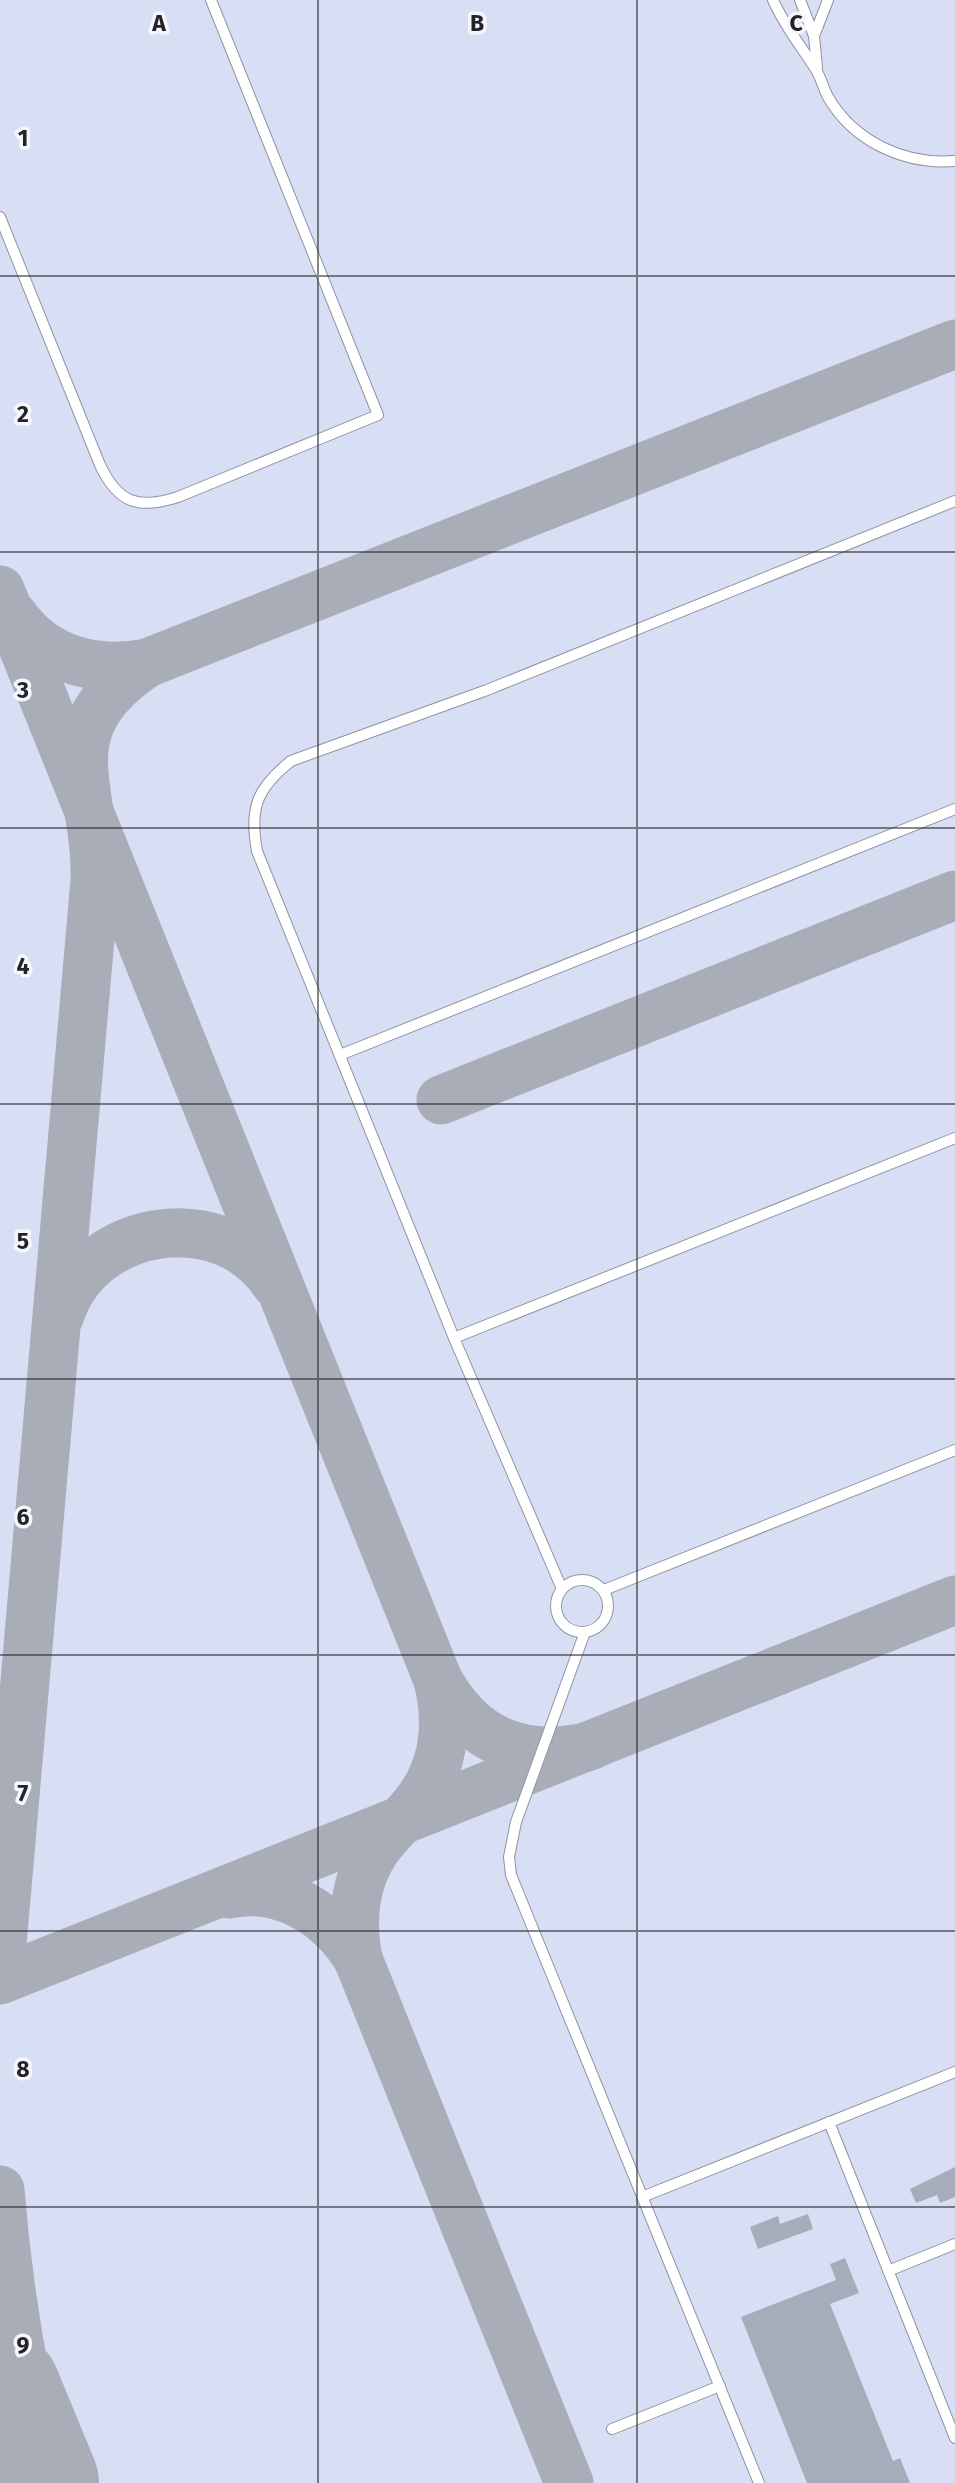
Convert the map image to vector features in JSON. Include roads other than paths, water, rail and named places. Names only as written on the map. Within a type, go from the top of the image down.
[{"type":"lane","points":[[0,217],[109,485],[130,500],[145,504],[178,497],[378,415],[211,0]]},
{"type":"lane","points":[[773,0],[794,41],[817,70],[829,97],[846,121],[870,141],[901,156],[934,162],[955,161]]},
{"type":"lane","points":[[800,0],[814,36],[817,70]]},
{"type":"lane","points":[[814,36],[828,0]]},
{"type":"lane","points":[[562,1589],[454,1338],[257,850],[252,825],[257,799],[270,777],[291,761],[487,690],[955,501]]},
{"type":"lane","points":[[340,1055],[955,809]]},
{"type":"lane","points":[[454,1338],[955,1138]]},
{"type":"lane","points":[[604,1590],[955,1450]]},
{"type":"lane","points":[[578,1579],[588,1580],[604,1590],[608,1598],[607,1616],[594,1629],[585,1632],[568,1628],[557,1614],[556,1605],[562,1589],[578,1579]]},
{"type":"lane","points":[[585,1632],[516,1822],[509,1857],[518,1892],[759,2483]]},
{"type":"lane","points":[[642,2197],[955,2072]]},
{"type":"lane","points":[[829,2122],[955,2438]]},
{"type":"lane","points":[[888,2271],[955,2244]]},
{"type":"lane","points":[[612,2429],[720,2386]]}]
